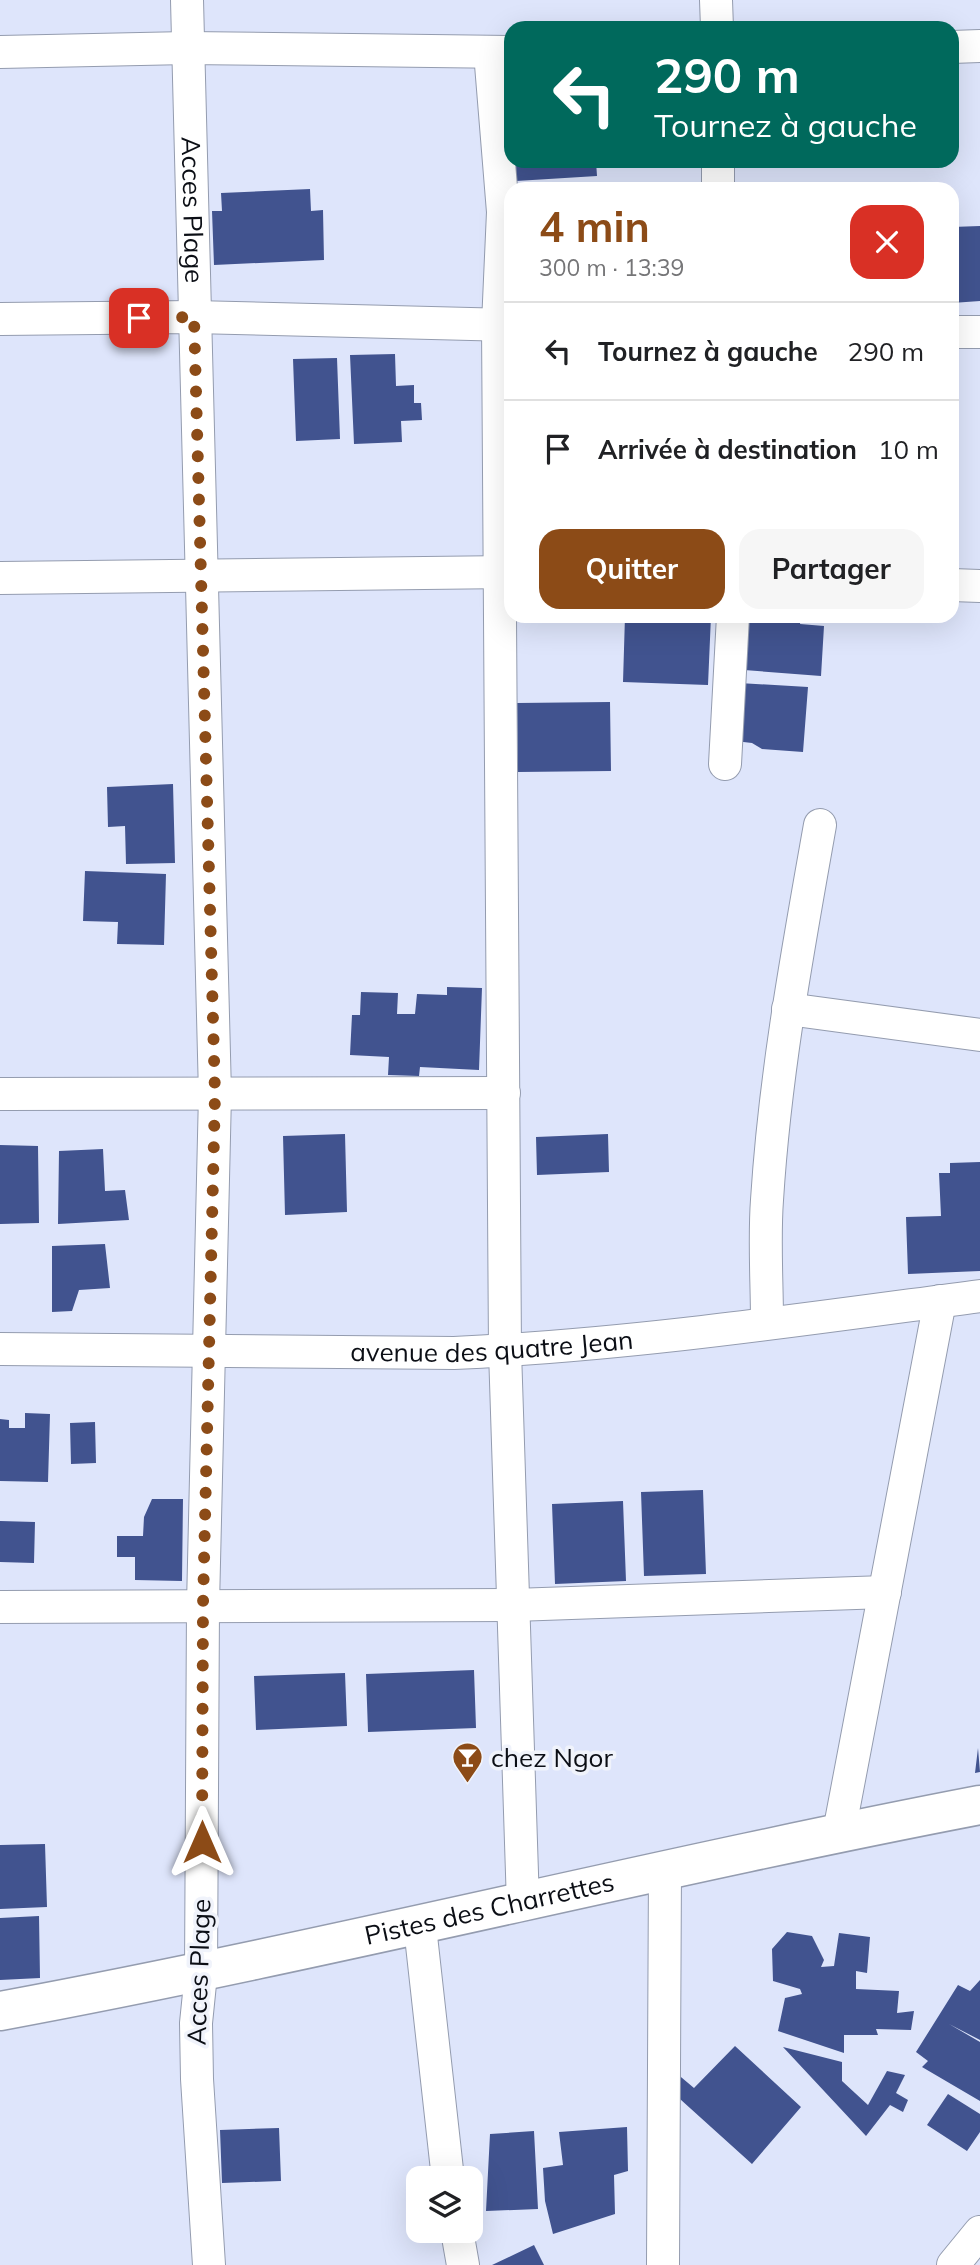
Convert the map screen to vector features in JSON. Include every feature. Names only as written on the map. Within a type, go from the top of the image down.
[{"type":"main road","name":"Pistes des Charrettes","points":[[0,2011],[201,1974],[523,1904],[665,1869],[980,1805]]},
{"type":"street","name":"Acces Plage","points":[[187,0],[215,1094],[203,1605],[201,1974],[196,2023],[209,2265]]},
{"type":"street","points":[[716,0],[717,21]]},
{"type":"street","points":[[959,47],[980,46]]},
{"type":"street","points":[[0,52],[187,48],[501,52],[504,268]]},
{"type":"street","points":[[0,319],[194,317],[504,324]]},
{"type":"street","points":[[959,332],[980,332]]},
{"type":"street","points":[[0,578],[202,578],[504,572]]},
{"type":"street","points":[[959,585],[980,586]]},
{"type":"street","points":[[505,623],[505,1351],[523,1904]]},
{"type":"street","points":[[726,764],[733,623]]},
{"type":"street","points":[[767,1322],[766,1202],[788,1009],[820,825]]},
{"type":"street","points":[[788,1009],[980,1035]]},
{"type":"street","points":[[0,1094],[505,1093]]},
{"type":"street","name":"avenue des quatre Jean","points":[[0,1349],[454,1353],[505,1351],[980,1296]]},
{"type":"street","points":[[839,1832],[940,1301]]},
{"type":"street","points":[[0,1607],[514,1605],[885,1592]]},
{"type":"street","points":[[663,2265],[665,1869]]},
{"type":"street","points":[[419,1927],[447,2166]]},
{"type":"street","points":[[953,2265],[980,2232]]},
{"type":"street","points":[[459,2243],[463,2265]]},
{"type":"building","points":[[504,96],[504,168],[596,168],[597,176],[500,182],[495,97]]},
{"type":"building","points":[[310,189],[311,211],[323,210],[324,260],[214,265],[212,211],[222,211],[221,193]]},
{"type":"building","points":[[980,226],[980,301],[959,302],[959,227]]},
{"type":"building","points":[[395,354],[396,386],[414,385],[414,403],[421,403],[422,420],[401,421],[402,442],[354,444],[350,355]]},
{"type":"building","points":[[337,358],[340,439],[296,441],[293,359]]},
{"type":"building","points":[[625,623],[711,623],[708,685],[623,682]]},
{"type":"building","points":[[734,623],[800,623],[824,626],[821,676],[731,669]]},
{"type":"building","points":[[739,683],[808,687],[803,752],[762,749],[752,743],[735,741]]},
{"type":"building","points":[[610,702],[611,771],[518,772],[517,703]]},
{"type":"building","points":[[173,784],[175,863],[126,864],[125,826],[108,827],[107,787]]},
{"type":"building","points":[[85,871],[166,874],[164,945],[117,944],[118,922],[83,921]]},
{"type":"building","points":[[447,987],[482,988],[479,1070],[420,1067],[419,1076],[388,1075],[389,1057],[350,1055],[352,1015],[360,1015],[361,992],[398,993],[397,1014],[415,1014],[417,994],[447,995]]},
{"type":"building","points":[[345,1134],[347,1212],[285,1215],[283,1136]]},
{"type":"building","points":[[608,1134],[609,1172],[537,1175],[536,1137]]},
{"type":"building","points":[[0,1145],[38,1146],[39,1223],[0,1224]]},
{"type":"building","points":[[103,1149],[105,1191],[125,1190],[129,1220],[58,1224],[59,1151]]},
{"type":"building","points":[[980,1162],[980,1271],[908,1274],[906,1217],[941,1216],[939,1173],[950,1173],[950,1163]]},
{"type":"building","points":[[105,1244],[110,1288],[79,1290],[72,1311],[52,1312],[52,1246]]},
{"type":"building","points":[[25,1413],[50,1414],[48,1482],[0,1481],[0,1419],[9,1420],[9,1428],[25,1428]]},
{"type":"building","points":[[95,1422],[96,1463],[71,1464],[70,1423]]},
{"type":"building","points":[[703,1490],[706,1574],[644,1576],[641,1492]]},
{"type":"building","points":[[152,1499],[183,1499],[182,1581],[135,1580],[135,1557],[117,1557],[117,1536],[143,1536],[144,1517]]},
{"type":"building","points":[[623,1501],[626,1581],[555,1584],[552,1504]]},
{"type":"building","points":[[0,1521],[35,1522],[34,1563],[0,1562]]},
{"type":"building","points":[[474,1670],[476,1728],[368,1732],[366,1674]]},
{"type":"building","points":[[345,1673],[347,1726],[256,1730],[254,1676]]},
{"type":"building","points":[[978,1748],[980,1772],[975,1773]]},
{"type":"building","points":[[45,1844],[47,1907],[0,1909],[0,1845]]},
{"type":"building","points":[[39,1916],[40,1978],[0,1980],[0,1918]]},
{"type":"building","points":[[787,1932],[812,1936],[824,1960],[821,1967],[834,1966],[839,1933],[870,1937],[867,1973],[856,1971],[856,1989],[899,1991],[897,2013],[914,2011],[911,2030],[876,2029],[878,2035],[844,2035],[844,2053],[778,2031],[785,1998],[802,1994],[800,1989],[773,1981],[772,1949]]},
{"type":"building","points":[[980,1980],[980,2040],[949,2024],[980,2042],[980,2101],[922,2067],[928,2061],[916,2052],[958,1985],[970,1991]]},
{"type":"building","points":[[735,2046],[801,2107],[752,2164],[670,2090],[669,2067],[694,2088]]},
{"type":"building","points":[[783,2047],[842,2062],[842,2081],[868,2105],[887,2071],[905,2075],[896,2093],[908,2100],[903,2112],[890,2105],[866,2136]]},
{"type":"building","points":[[948,2094],[980,2114],[980,2132],[967,2151],[927,2125]]},
{"type":"building","points":[[627,2127],[628,2171],[614,2175],[615,2214],[553,2234],[545,2201],[543,2168],[563,2165],[559,2132]]},
{"type":"building","points":[[279,2128],[281,2181],[222,2183],[220,2130]]},
{"type":"building","points":[[534,2131],[538,2209],[486,2211],[490,2134]]},
{"type":"building","points":[[534,2245],[544,2265],[492,2265]]},
{"type":"place","name":"chez Ngor","points":[[468,1785]]},
{"type":"route","points":[[139,318],[194,317],[215,1094],[203,1605],[202,1842]]}]
